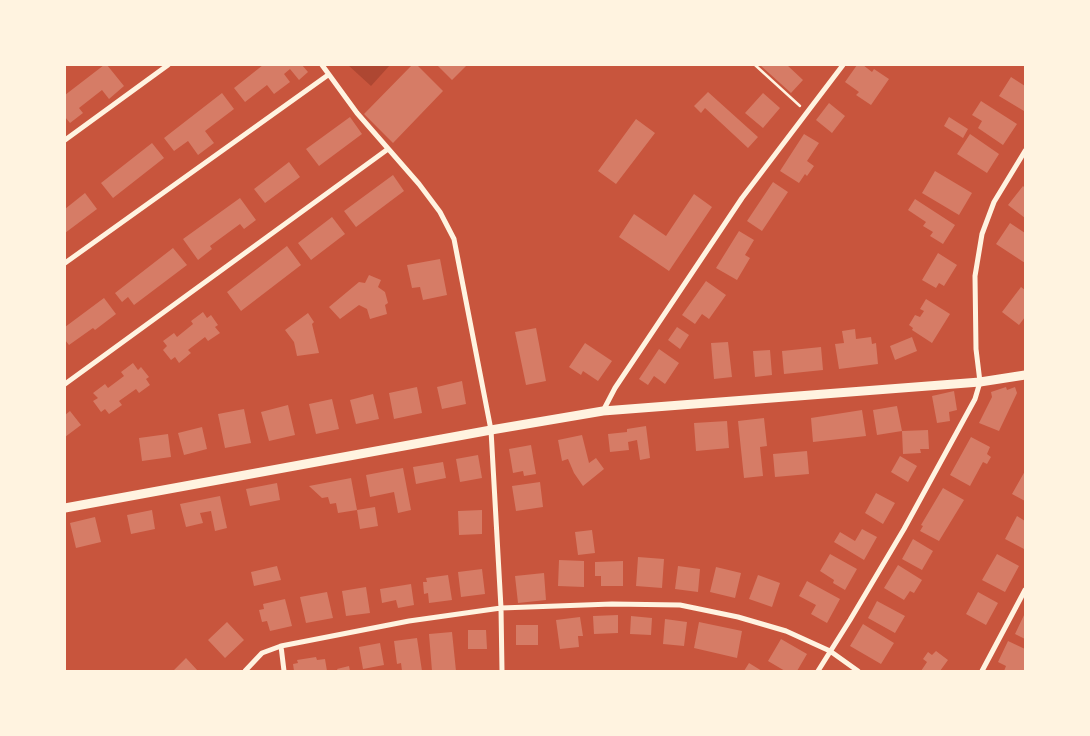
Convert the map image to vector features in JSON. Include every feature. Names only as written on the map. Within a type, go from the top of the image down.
[{"type":"street","points":[[65,140],[168,65]]},
{"type":"street","points":[[322,65],[357,113],[419,184],[440,212],[454,239],[491,430],[501,608],[502,671]]},
{"type":"street","points":[[603,412],[614,388],[731,215],[842,65]]},
{"type":"street","points":[[65,263],[328,74]]},
{"type":"street","points":[[65,384],[388,149]]},
{"type":"street","points":[[818,671],[904,530],[975,399],[980,382],[976,349],[975,276],[982,234],[994,202],[1025,151]]},
{"type":"street","points":[[65,508],[491,430],[603,412],[980,382],[1025,375]]},
{"type":"street","points":[[982,671],[1025,590]]},
{"type":"street","points":[[245,671],[262,653],[281,646],[409,621],[501,608],[612,604],[680,605],[738,616],[786,631],[830,651],[858,671]]},
{"type":"street","points":[[281,646],[284,671]]},
{"type":"path","points":[[755,65],[807,112]]},
{"type":"shaded area","points":[[348,65],[390,65],[371,86]]},
{"type":"building","points":[[104,65],[107,65],[124,86],[109,99],[102,90],[79,108],[83,113],[70,123],[65,117],[65,95]]},
{"type":"building","points":[[263,65],[302,65],[308,72],[299,80],[290,69],[284,74],[290,82],[274,94],[267,85],[245,102],[234,88]]},
{"type":"building","points":[[412,65],[417,65],[443,91],[393,143],[364,114]]},
{"type":"building","points":[[437,65],[467,65],[452,80]]},
{"type":"building","points":[[760,65],[787,65],[803,80],[791,93]]},
{"type":"building","points":[[857,65],[863,65],[872,72],[874,69],[889,79],[871,105],[856,95],[859,92],[845,82]]},
{"type":"building","points":[[1011,77],[1025,86],[1024,111],[999,96]]},
{"type":"building","points":[[708,92],[758,137],[748,148],[705,108],[701,113],[694,106]]},
{"type":"building","points":[[222,93],[234,109],[205,131],[214,143],[198,155],[188,141],[174,151],[164,138]]},
{"type":"building","points":[[763,93],[780,108],[763,128],[745,113]]},
{"type":"building","points":[[981,101],[1017,124],[1003,145],[978,128],[982,121],[972,115]]},
{"type":"building","points":[[829,103],[845,116],[832,133],[816,120]]},
{"type":"building","points":[[350,117],[362,134],[319,166],[306,149]]},
{"type":"building","points":[[949,117],[968,129],[963,138],[944,126]]},
{"type":"building","points":[[636,119],[655,133],[616,184],[598,171]]},
{"type":"building","points":[[804,134],[819,143],[807,161],[814,166],[799,183],[780,171]]},
{"type":"building","points":[[970,134],[999,154],[987,173],[957,154]]},
{"type":"building","points":[[152,143],[164,158],[113,198],[101,183]]},
{"type":"building","points":[[289,162],[300,177],[265,203],[254,189]]},
{"type":"building","points":[[935,171],[972,193],[959,215],[922,193]]},
{"type":"building","points":[[393,175],[404,191],[356,227],[344,211]]},
{"type":"building","points":[[773,182],[788,192],[762,231],[747,221]]},
{"type":"building","points":[[1023,186],[1025,188],[1025,218],[1008,205]]},
{"type":"building","points":[[85,193],[97,209],[65,233],[65,209]]},
{"type":"building","points":[[694,194],[712,207],[669,271],[619,237],[634,214],[666,236]]},
{"type":"building","points":[[240,198],[256,220],[244,229],[240,224],[210,246],[212,249],[198,260],[183,239]]},
{"type":"building","points":[[915,199],[955,225],[943,244],[930,236],[933,232],[923,226],[926,222],[908,210]]},
{"type":"building","points":[[332,217],[345,234],[311,260],[298,243]]},
{"type":"building","points":[[1010,223],[1025,233],[1025,263],[996,244]]},
{"type":"building","points":[[739,231],[754,240],[745,255],[750,258],[737,280],[716,268]]},
{"type":"building","points":[[287,246],[301,265],[241,311],[227,292]]},
{"type":"building","points":[[173,248],[187,265],[134,305],[128,297],[122,302],[115,293]]},
{"type":"building","points":[[938,253],[957,265],[944,286],[939,283],[936,288],[922,280]]},
{"type":"building","points":[[440,259],[447,295],[423,300],[420,287],[412,288],[407,265]]},
{"type":"building","points":[[369,275],[381,280],[378,287],[385,292],[388,303],[385,305],[387,314],[370,319],[367,309],[359,305],[340,319],[329,307],[359,282],[365,283]]},
{"type":"building","points":[[706,281],[726,295],[709,319],[702,314],[695,324],[682,315]]},
{"type":"building","points":[[1021,287],[1025,290],[1025,317],[1019,325],[1002,312]]},
{"type":"building","points":[[104,298],[116,314],[95,330],[93,328],[69,345],[65,340],[65,327]]},
{"type":"building","points":[[926,299],[950,314],[932,343],[912,330],[913,328],[909,325],[915,315],[920,317],[924,311],[920,309]]},
{"type":"building","points":[[203,312],[207,318],[211,315],[218,325],[215,327],[220,333],[208,341],[205,337],[188,350],[191,353],[179,363],[175,357],[171,360],[163,350],[167,346],[163,341],[174,333],[177,337],[193,324],[191,321]]},
{"type":"building","points":[[308,313],[314,322],[312,324],[319,353],[297,356],[294,342],[285,330]]},
{"type":"building","points":[[677,327],[689,335],[680,349],[668,340]]},
{"type":"building","points":[[536,328],[546,381],[526,385],[515,332]]},
{"type":"building","points":[[855,329],[856,339],[871,337],[872,344],[876,343],[878,364],[839,369],[835,344],[844,343],[842,331]]},
{"type":"building","points":[[912,337],[917,351],[895,360],[890,346]]},
{"type":"building","points":[[728,342],[732,377],[714,379],[711,343]]},
{"type":"building","points":[[585,343],[612,361],[598,381],[583,371],[581,375],[569,367]]},
{"type":"building","points":[[821,347],[823,370],[784,374],[782,351]]},
{"type":"building","points":[[659,349],[679,363],[665,384],[654,376],[648,385],[639,379]]},
{"type":"building","points":[[770,350],[772,375],[755,377],[753,351]]},
{"type":"building","points":[[133,363],[138,370],[141,367],[149,377],[146,379],[150,385],[139,393],[136,389],[119,401],[122,405],[109,414],[105,409],[101,412],[93,401],[98,398],[93,393],[105,384],[108,388],[124,376],[121,372]]},
{"type":"building","points":[[462,381],[466,404],[442,409],[437,387]]},
{"type":"building","points":[[417,387],[422,413],[394,419],[389,393]]},
{"type":"building","points":[[1006,387],[1007,390],[1015,387],[1017,393],[999,431],[979,423],[992,397],[991,392]]},
{"type":"building","points":[[954,391],[957,410],[949,412],[950,421],[937,423],[932,396]]},
{"type":"building","points":[[373,394],[379,419],[356,424],[350,400]]},
{"type":"building","points":[[332,399],[339,429],[316,434],[309,404]]},
{"type":"building","points":[[288,405],[295,435],[269,441],[261,412]]},
{"type":"building","points":[[897,406],[902,431],[877,435],[873,410]]},
{"type":"building","points":[[244,409],[251,443],[225,448],[218,414]]},
{"type":"building","points":[[862,410],[866,436],[813,442],[811,418]]},
{"type":"building","points":[[70,411],[81,425],[65,437],[65,415]]},
{"type":"building","points":[[764,418],[767,446],[760,447],[763,476],[744,478],[738,421]]},
{"type":"building","points":[[727,421],[729,448],[696,451],[694,423]]},
{"type":"building","points":[[646,426],[650,458],[640,460],[637,440],[628,442],[629,450],[610,452],[608,434],[627,432],[627,429]]},
{"type":"building","points":[[202,427],[207,449],[184,455],[178,433]]},
{"type":"building","points":[[928,430],[929,449],[920,449],[921,453],[903,454],[902,431]]},
{"type":"building","points":[[168,434],[171,457],[142,461],[139,438]]},
{"type":"building","points":[[582,435],[589,463],[596,458],[604,469],[583,486],[574,473],[568,459],[562,461],[558,440]]},
{"type":"building","points":[[971,437],[990,447],[987,454],[991,457],[987,464],[983,462],[970,486],[950,475]]},
{"type":"building","points":[[531,445],[536,474],[524,476],[523,471],[513,473],[509,449]]},
{"type":"building","points":[[807,451],[809,474],[775,477],[773,454]]},
{"type":"building","points":[[478,455],[482,478],[460,482],[456,459]]},
{"type":"building","points":[[900,456],[917,466],[908,482],[891,472]]},
{"type":"building","points":[[443,462],[446,478],[416,484],[413,467]]},
{"type":"building","points":[[403,468],[411,510],[398,513],[394,492],[370,497],[366,475]]},
{"type":"building","points":[[1025,471],[1025,501],[1012,494]]},
{"type":"building","points":[[351,478],[357,510],[338,513],[336,503],[330,504],[328,497],[322,498],[309,486]]},
{"type":"building","points":[[540,482],[543,507],[516,511],[512,486]]},
{"type":"building","points":[[277,483],[280,500],[250,506],[246,489]]},
{"type":"building","points":[[943,488],[964,500],[939,541],[920,531],[923,526],[921,525]]},
{"type":"building","points":[[876,493],[895,503],[883,524],[865,513]]},
{"type":"building","points":[[220,496],[227,528],[215,531],[211,511],[200,513],[203,523],[186,527],[180,504]]},
{"type":"building","points":[[375,507],[378,526],[360,529],[357,510]]},
{"type":"building","points":[[152,510],[155,529],[131,534],[127,515]]},
{"type":"building","points":[[482,510],[482,534],[459,535],[458,511]]},
{"type":"building","points":[[1017,516],[1025,521],[1024,549],[1005,539]]},
{"type":"building","points":[[95,517],[101,542],[76,548],[70,523]]},
{"type":"building","points":[[862,529],[877,537],[864,560],[834,542],[840,532],[855,541]]},
{"type":"building","points":[[592,530],[595,553],[578,555],[575,532]]},
{"type":"building","points":[[913,539],[933,551],[922,570],[902,559]]},
{"type":"building","points":[[830,554],[857,569],[845,590],[833,583],[834,580],[820,571]]},
{"type":"building","points":[[997,554],[1019,566],[1005,592],[982,580]]},
{"type":"building","points":[[638,557],[664,559],[662,588],[636,586]]},
{"type":"building","points":[[559,560],[584,561],[584,587],[558,586]]},
{"type":"building","points":[[623,561],[623,586],[601,586],[601,576],[595,576],[595,562]]},
{"type":"building","points":[[898,565],[922,580],[914,593],[910,591],[904,600],[884,588]]},
{"type":"building","points":[[277,566],[281,580],[254,586],[251,572]]},
{"type":"building","points":[[678,566],[700,569],[698,592],[675,589]]},
{"type":"building","points":[[716,567],[741,573],[735,598],[710,592]]},
{"type":"building","points":[[482,569],[485,594],[461,597],[458,572]]},
{"type":"building","points":[[544,573],[546,600],[518,603],[515,576]]},
{"type":"building","points":[[448,575],[452,600],[429,603],[428,593],[424,594],[423,582],[427,582],[426,578]]},
{"type":"building","points":[[758,575],[780,583],[772,607],[749,599]]},
{"type":"building","points":[[807,581],[840,599],[827,623],[811,614],[816,605],[799,596]]},
{"type":"building","points":[[411,584],[414,605],[398,608],[396,600],[382,603],[380,589]]},
{"type":"building","points":[[366,587],[370,613],[346,616],[342,591]]},
{"type":"building","points":[[327,592],[333,618],[306,623],[300,597]]},
{"type":"building","points":[[978,592],[998,603],[986,625],[966,614]]},
{"type":"building","points":[[285,599],[292,626],[270,631],[267,621],[262,622],[259,610],[264,609],[263,604]]},
{"type":"building","points":[[877,601],[905,616],[895,633],[868,618]]},
{"type":"building","points":[[1025,613],[1025,639],[1015,634]]},
{"type":"building","points":[[618,615],[618,633],[594,634],[593,616]]},
{"type":"building","points":[[631,616],[652,618],[651,635],[630,634]]},
{"type":"building","points":[[580,617],[583,636],[578,636],[579,647],[560,649],[556,620]]},
{"type":"building","points":[[665,619],[687,622],[684,646],[663,644]]},
{"type":"building","points":[[227,622],[244,640],[225,658],[208,640]]},
{"type":"building","points":[[699,622],[742,631],[737,658],[694,648]]},
{"type":"building","points":[[863,624],[894,643],[881,664],[850,646]]},
{"type":"building","points":[[516,625],[538,625],[538,645],[516,645]]},
{"type":"building","points":[[468,630],[486,630],[487,649],[468,649]]},
{"type":"building","points":[[452,632],[456,671],[432,671],[429,634]]},
{"type":"building","points":[[417,638],[422,671],[402,671],[401,663],[397,664],[394,641]]},
{"type":"building","points":[[781,639],[807,654],[797,671],[785,671],[768,661]]},
{"type":"building","points":[[1008,641],[1025,649],[1025,671],[1004,671],[1006,666],[998,662]]},
{"type":"building","points":[[380,643],[384,665],[363,669],[359,647]]},
{"type":"building","points":[[936,651],[948,660],[940,671],[921,671],[927,662],[923,659],[928,652],[932,655]]},
{"type":"building","points":[[316,657],[317,660],[325,659],[327,671],[294,671],[293,664],[298,663],[297,660]]},
{"type":"building","points":[[186,658],[198,671],[173,671]]},
{"type":"building","points":[[749,663],[762,671],[744,671]]},
{"type":"building","points":[[349,666],[350,671],[338,671],[337,669]]}]
